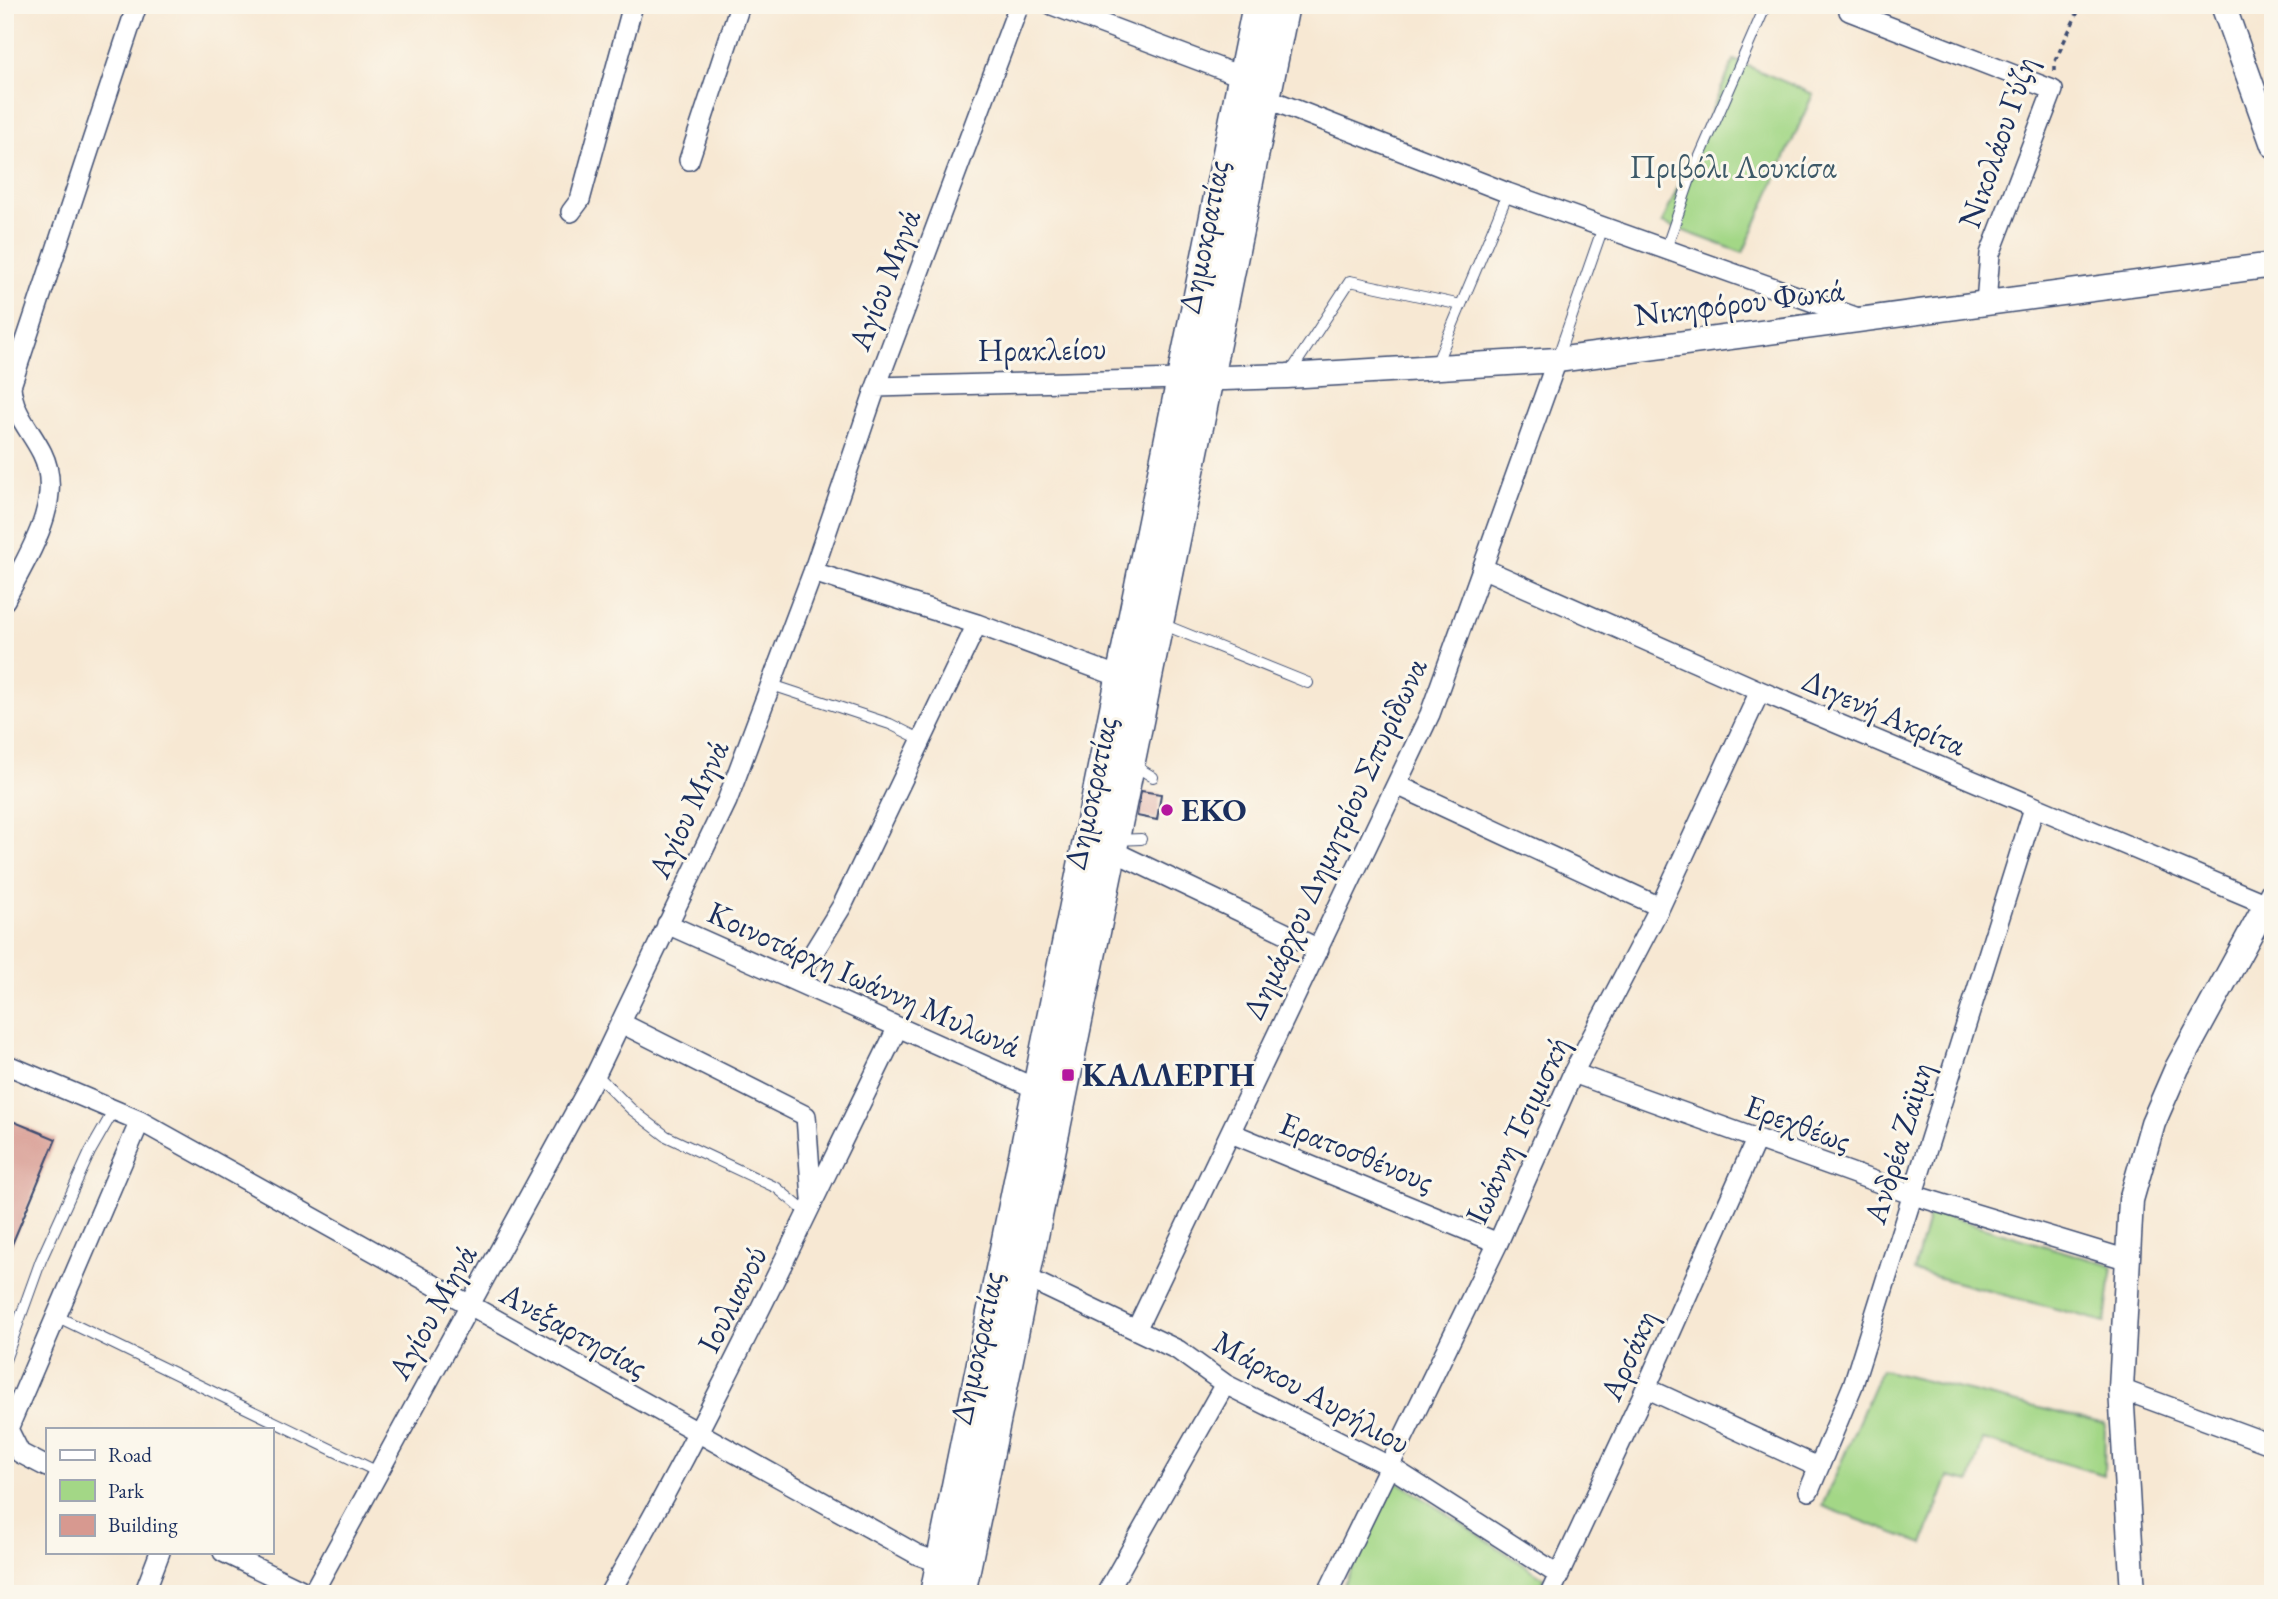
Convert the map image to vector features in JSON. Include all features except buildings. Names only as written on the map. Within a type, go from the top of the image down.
[{"type":"main road","name":"Δημοκρατίας","points":[[956,1576],[1037,1089],[1257,5]]},
{"type":"main road","name":"Δημοκρατίας","points":[[934,1594],[956,1576],[1027,1278],[1123,844],[1142,770],[1160,624],[1285,5]]},
{"type":"street","points":[[5,600],[45,515],[48,488],[48,472],[43,455],[18,415],[12,402],[11,386],[138,5]]},
{"type":"street","points":[[571,212],[580,200],[633,5]]},
{"type":"street","points":[[689,160],[740,5]]},
{"type":"street","name":"Αγίου Μηνά","points":[[311,1594],[596,1074],[727,801],[813,572],[876,387],[1019,5]]},
{"type":"street","points":[[1052,5],[1243,77]]},
{"type":"street","points":[[2222,5],[2273,145]]},
{"type":"street","points":[[1850,8],[2053,90]]},
{"type":"street","name":"Νικολάου Γύζη","points":[[1986,303],[1990,254],[2053,90]]},
{"type":"street","points":[[1266,97],[1508,193],[1862,320]]},
{"type":"street","name":"Νικηφόρου Φωκά","points":[[1210,377],[1287,376],[1557,360],[2273,265]]},
{"type":"street","name":"Δημάρχου Δημητρίου Σπυρίδωνα","points":[[1136,1330],[1430,714],[1557,360]]},
{"type":"street","name":"Ηρακλείου","points":[[876,387],[1210,377]]},
{"type":"street","name":"Διγενή Ακρίτα","points":[[1482,568],[2034,808],[2269,898]]},
{"type":"street","points":[[813,572],[977,624],[1119,677]]},
{"type":"street","points":[[796,981],[842,906],[977,624]]},
{"type":"street","name":"Ιωάννη Τσιμισκή","points":[[1327,1594],[1498,1243],[1573,1073],[1660,907],[1760,691]]},
{"type":"street","points":[[1397,785],[1660,907]]},
{"type":"street","name":"Ανδρέα Ζαϊμη","points":[[1809,1491],[1853,1385],[2034,808]]},
{"type":"street","points":[[1123,844],[1318,949]]},
{"type":"street","points":[[2133,1594],[2121,1389],[2125,1259],[2131,1200],[2153,1123],[2177,1068],[2269,898]]},
{"type":"street","name":"Κοινοτάρχη Ιωάννη Μυλωνά","points":[[667,924],[1037,1089]]},
{"type":"street","points":[[621,1024],[806,1116],[809,1207]]},
{"type":"street","name":"Ιουλιανού","points":[[609,1594],[764,1303],[898,1027]]},
{"type":"street","name":"Ανεξαρτησίας","points":[[5,1064],[140,1121],[956,1576]]},
{"type":"street","name":"Ερεχθέως","points":[[1573,1073],[1913,1195],[2125,1259]]},
{"type":"street","points":[[46,1467],[20,1454],[7,1429],[140,1121]]},
{"type":"street","name":"Ερατοσθένους","points":[[1231,1132],[1498,1243]]},
{"type":"street","name":"Αρσάκη","points":[[1550,1594],[1646,1388],[1756,1140]]},
{"type":"street","name":"Μάρκου Αυρήλιου","points":[[1027,1278],[1178,1350],[1225,1384],[1389,1466],[1559,1575]]},
{"type":"street","points":[[1106,1594],[1225,1384]]},
{"type":"street","points":[[1646,1388],[1818,1467]]},
{"type":"street","points":[[2121,1389],[2273,1445]]},
{"type":"street","points":[[144,1594],[159,1554]]},
{"type":"street","points":[[227,1554],[311,1594]]},
{"type":"lane","points":[[1666,249],[1690,179],[1766,5]]},
{"type":"lane","points":[[1435,367],[1508,193]]},
{"type":"lane","points":[[1557,360],[1603,227]]},
{"type":"lane","points":[[1287,376],[1350,281],[1461,305]]},
{"type":"lane","points":[[1160,624],[1308,683]]},
{"type":"lane","points":[[772,685],[890,724],[922,740]]},
{"type":"lane","points":[[596,1074],[631,1109],[666,1136],[777,1188],[809,1207]]},
{"type":"lane","points":[[5,1360],[41,1260],[90,1152],[115,1109]]},
{"type":"lane","points":[[56,1316],[378,1472]]},
{"type":"path","name":"Νικολάου Γύζη","points":[[2053,90],[2055,61],[2081,5]]},
{"type":"green space","name":"Πριβόλι Λουκίσα","points":[[1734,60],[1813,94],[1743,253],[1662,223]]},
{"type":"green space","points":[[1930,1211],[2112,1266],[2105,1322],[1914,1271]]},
{"type":"green space","points":[[1881,1370],[2105,1424],[2104,1475],[1983,1440],[1970,1482],[1948,1477],[1923,1544],[1822,1506]]},
{"type":"green space","points":[[1394,1479],[1544,1578],[1535,1594],[1339,1594]]},
{"type":"place","name":"EKO","points":[[1167,810]]},
{"type":"place","name":"ΚΑΛΛΕΡΓΗ","points":[[1068,1075]]}]
